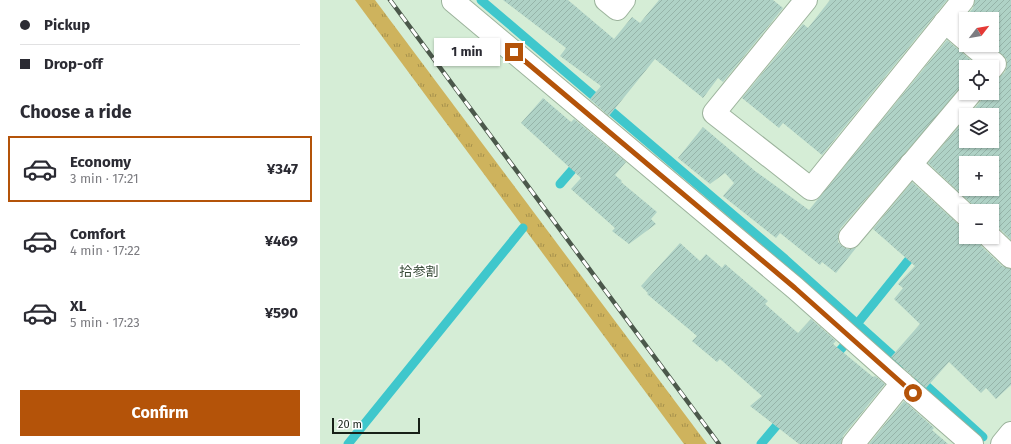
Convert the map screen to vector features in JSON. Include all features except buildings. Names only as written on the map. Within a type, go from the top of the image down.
[{"type":"street","points":[[606,0],[617,9],[624,0]]},
{"type":"street","points":[[806,0],[714,113],[811,189],[963,0]]},
{"type":"street","points":[[453,1],[795,288],[972,444]]},
{"type":"street","points":[[945,22],[959,34]]},
{"type":"street","points":[[981,52],[991,60]]},
{"type":"street","points":[[850,237],[965,100]]},
{"type":"street","points":[[912,164],[959,208]]},
{"type":"street","points":[[997,244],[1011,257]]},
{"type":"street","points":[[853,444],[902,383]]},
{"type":"street","points":[[1002,444],[1011,434]]},
{"type":"green space","points":[[355,0],[375,0],[707,444],[684,444]]},
{"type":"waterway","points":[[481,0],[785,259],[902,364]]},
{"type":"waterway","points":[[560,184],[580,161]]},
{"type":"waterway","points":[[348,444],[523,228]]},
{"type":"waterway","points":[[857,324],[915,252]]},
{"type":"waterway","points":[[832,359],[843,347]]},
{"type":"waterway","points":[[919,379],[983,437]]},
{"type":"waterway","points":[[761,444],[783,418]]},
{"type":"railway","points":[[390,0],[719,444]]},
{"type":"district","name":"拾参割","points":[[419,271]]},
{"type":"route","points":[[514,52],[795,288],[913,393]]}]
